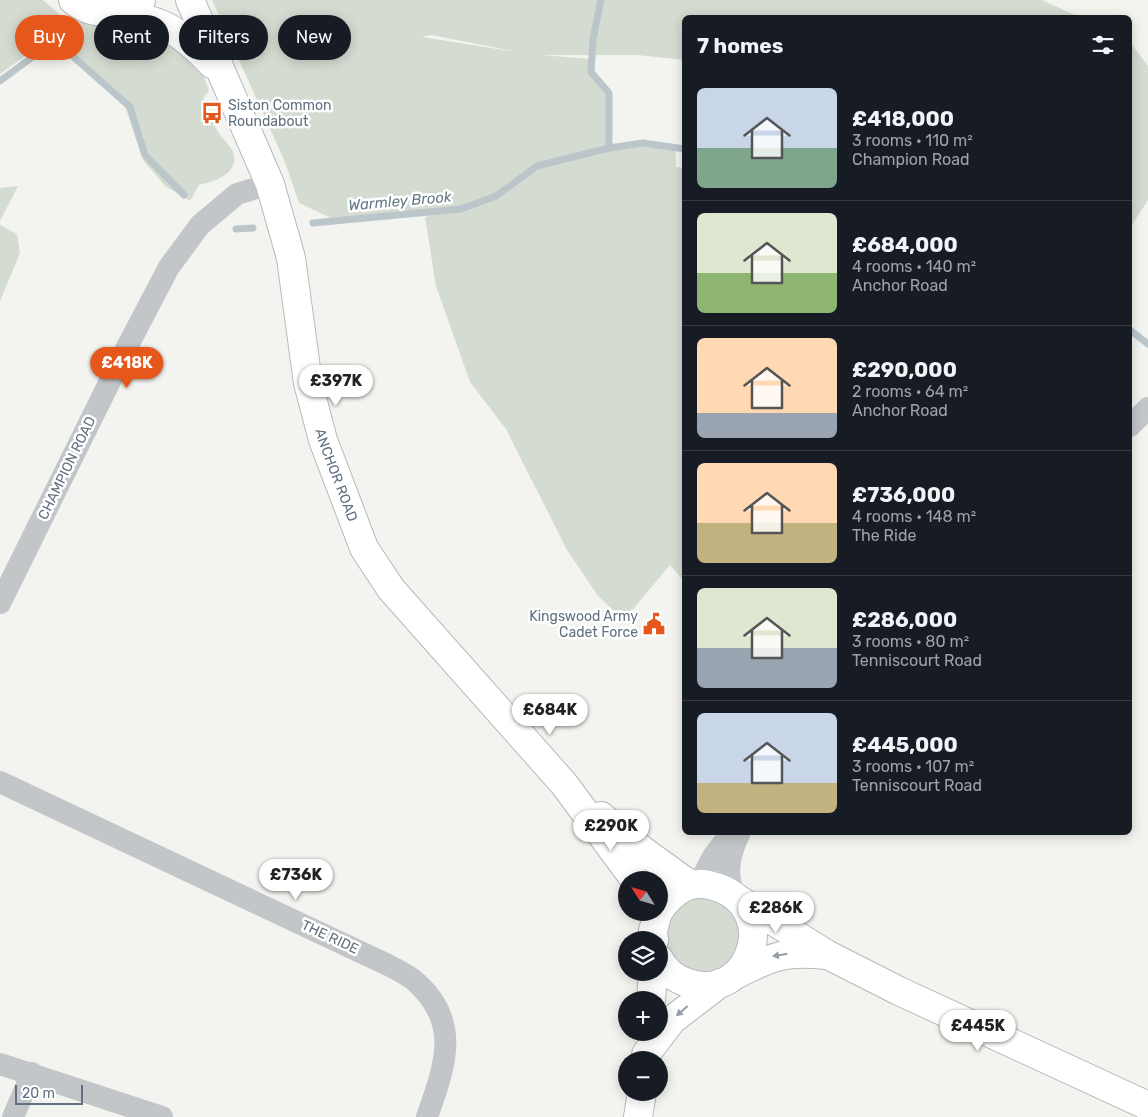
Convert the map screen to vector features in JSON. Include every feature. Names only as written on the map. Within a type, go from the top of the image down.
[{"type":"street","name":"ANCHOR ROAD","points":[[73,0],[79,6],[105,13],[155,20],[176,30],[193,44],[223,76]]},
{"type":"street","points":[[105,13],[124,10],[141,0]]},
{"type":"street","name":"ANCHOR ROAD","points":[[190,0],[270,184],[291,258],[308,383],[322,440],[364,548],[391,588],[564,784],[629,871]]},
{"type":"street","name":"CHAMPION ROAD","points":[[0,603],[124,351],[169,267],[200,226],[237,194],[270,184]]},
{"type":"street","points":[[1132,424],[1148,408]]},
{"type":"street","name":"THE RIDE","points":[[0,782],[388,964],[416,982],[432,1000],[444,1020],[444,1068],[427,1117]]},
{"type":"street","name":"ANCHOR ROAD","points":[[564,784],[642,850],[694,884]]},
{"type":"street","points":[[668,901],[672,895],[694,884],[730,835]]},
{"type":"street","points":[[668,971],[680,981],[701,986],[729,978],[751,952],[754,938],[749,912],[728,883],[728,866],[739,835]]},
{"type":"street","points":[[694,884],[721,888],[828,955],[899,991],[1148,1106]]},
{"type":"street","points":[[647,1049],[672,1020],[729,978],[773,956],[802,952],[828,955]]},
{"type":"street","points":[[0,1064],[162,1117]]},
{"type":"street","points":[[13,1117],[32,1073]]},
{"type":"street","points":[[638,1117],[641,1101]]},
{"type":"shaded area","points":[[0,0],[43,0],[60,15],[15,15],[15,60],[19,60],[0,74]]},
{"type":"shaded area","points":[[212,0],[1042,0],[1075,15],[682,15],[682,60],[637,55],[541,55],[592,59],[591,72],[609,93],[609,148],[643,143],[675,144],[676,167],[682,168],[682,579],[670,565],[624,620],[598,596],[567,550],[506,429],[470,382],[436,286],[425,217],[455,210],[331,218],[299,203],[285,162],[239,60],[268,60],[268,15],[219,15]],"holes":[[[431,35],[517,52],[422,37]]]},
{"type":"shaded area","points":[[84,23],[94,24],[94,60],[169,60],[169,39],[179,48],[179,60],[193,60],[201,67],[209,91],[203,98],[209,114],[219,133],[233,152],[233,166],[230,171],[212,182],[199,185],[190,201],[165,186],[143,160],[124,103],[75,60],[84,60]]},
{"type":"shaded area","points":[[1132,45],[1148,66],[1148,200],[1132,225]]},
{"type":"shaded area","points":[[18,186],[0,221],[0,188]]},
{"type":"shaded area","points":[[0,225],[17,234],[20,253],[0,301]]},
{"type":"shaded area","points":[[702,896],[727,905],[742,928],[734,961],[711,975],[678,967],[668,952],[668,931],[665,931],[665,925],[672,912],[690,899]]},
{"type":"waterway","points":[[601,0],[593,39],[591,72],[609,93],[609,148]]},
{"type":"waterway","name":"Warmley Brook","points":[[0,81],[42,50],[55,49],[69,53],[130,107],[145,155],[184,195]]},
{"type":"waterway","name":"Warmley Brook","points":[[313,223],[461,209],[496,196],[537,166],[609,148],[643,143],[682,149]]},
{"type":"waterway","name":"Warmley Brook","points":[[236,229],[253,228]]},
{"type":"waterway","name":"Warmley Brook","points":[[1132,332],[1148,344]]},
{"type":"place","name":"Siston Common Roundabout","points":[[212,113]]},
{"type":"place","name":"Kingswood Army Cadet Force","points":[[654,624]]}]
